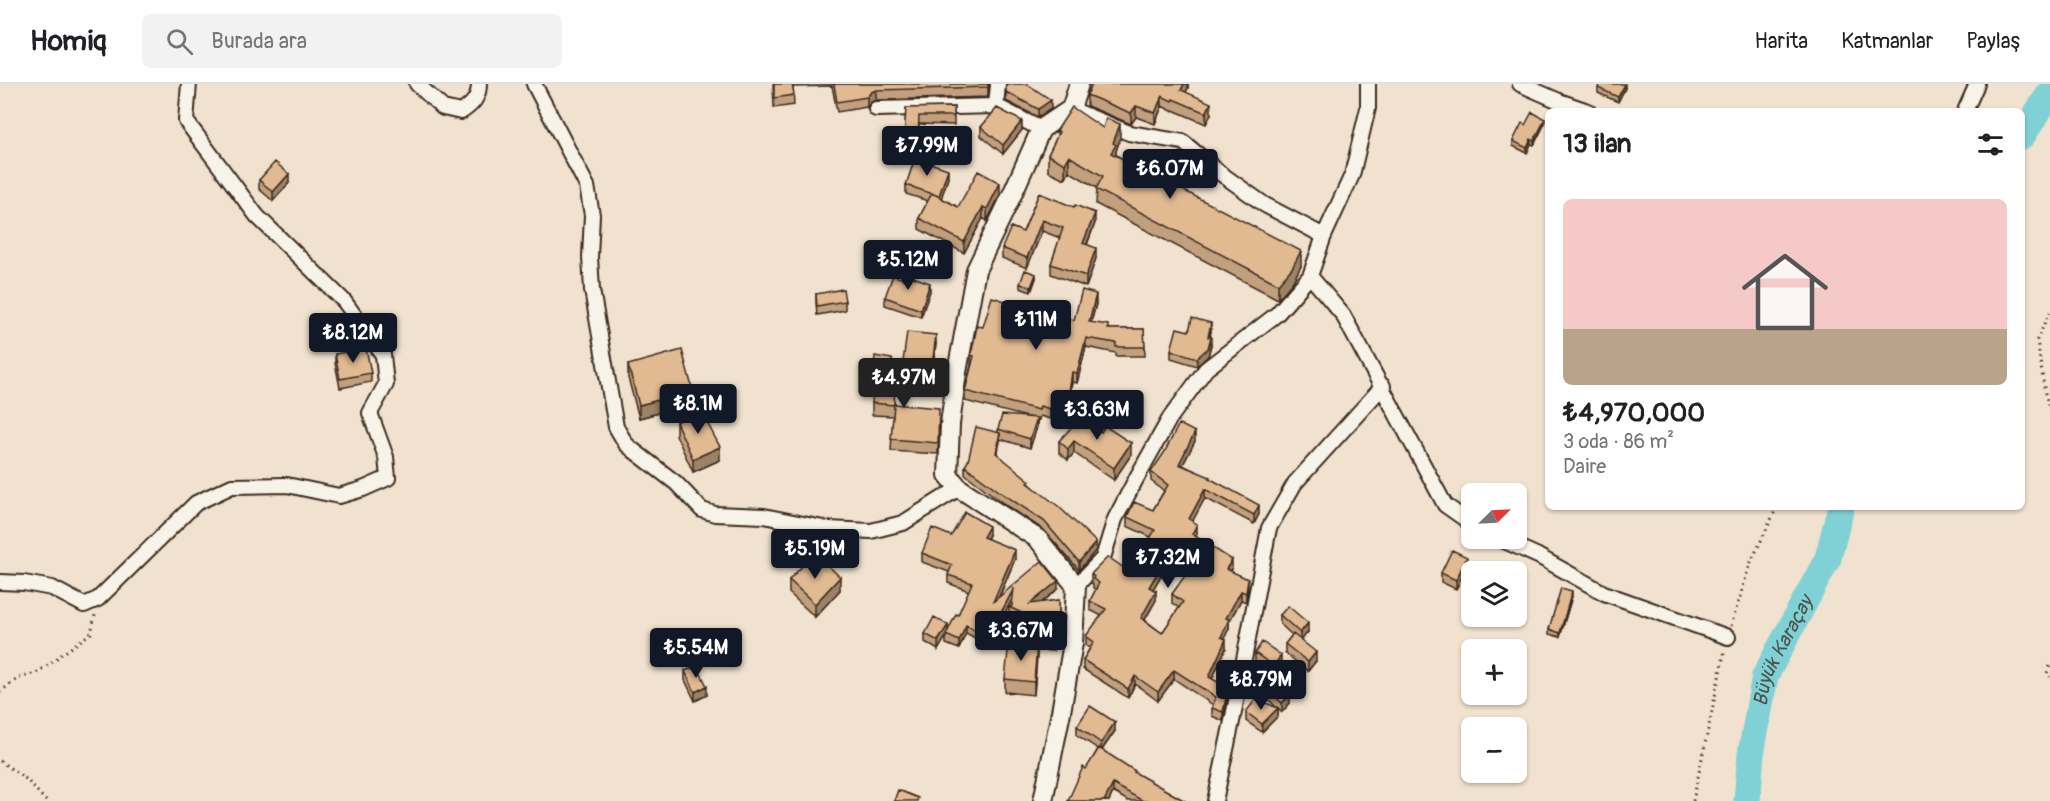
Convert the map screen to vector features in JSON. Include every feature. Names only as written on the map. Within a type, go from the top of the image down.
[{"type":"street","points":[[0,582],[52,588],[84,605],[98,599],[196,503],[232,486],[287,484],[339,496],[388,478],[386,457],[370,413],[386,384],[383,355],[344,301],[257,216],[186,121],[189,84]]},
{"type":"street","points":[[417,84],[443,108],[461,112],[472,105],[477,96],[479,84]]},
{"type":"street","points":[[534,84],[587,186],[592,215],[590,257],[592,290],[616,427],[626,444],[676,483],[702,510],[715,514],[764,516],[828,529],[871,531],[903,523],[958,488]]},
{"type":"street","points":[[996,106],[998,84]]},
{"type":"street","points":[[1076,586],[1038,539],[958,488],[948,475],[950,424],[957,372],[976,270],[1041,129],[1071,109],[1079,84]]},
{"type":"street","points":[[1042,801],[1073,643],[1076,586],[1102,558],[1115,519],[1136,479],[1170,418],[1206,369],[1277,314],[1310,276],[1324,236],[1352,175],[1368,108],[1368,84]]},
{"type":"street","points":[[1520,84],[1579,108]]},
{"type":"street","points":[[1966,108],[1977,84]]},
{"type":"street","points":[[876,110],[996,106],[1041,129]]},
{"type":"street","points":[[1071,109],[1129,133],[1183,142],[1220,173],[1265,205],[1324,236]]},
{"type":"street","points":[[1310,276],[1343,315],[1445,505],[1461,516]]},
{"type":"street","points":[[1215,801],[1269,528],[1295,483],[1383,386]]},
{"type":"street","points":[[1522,549],[1604,593],[1728,637]]},
{"type":"path","points":[[2050,312],[2037,340],[2044,393],[2050,410]]},
{"type":"path","points":[[0,692],[17,679],[38,672],[91,633],[98,599]]},
{"type":"path","points":[[2050,666],[2047,673],[2050,677]]},
{"type":"path","points":[[0,761],[26,779],[46,801]]},
{"type":"building","points":[[774,84],[792,84],[794,95],[774,98]]},
{"type":"building","points":[[834,84],[988,84],[988,87],[876,90],[867,97],[837,102]]},
{"type":"building","points":[[1006,84],[1027,84],[1051,100],[1038,109],[1006,92]]},
{"type":"building","points":[[1092,84],[1184,84],[1181,90],[1211,103],[1206,113],[1162,96],[1155,113],[1136,106],[1131,113],[1087,95]]},
{"type":"building","points":[[1600,84],[1625,84],[1618,97],[1598,88]]},
{"type":"building","points":[[954,107],[954,116],[919,116],[918,139],[904,138],[906,108]]},
{"type":"building","points":[[1072,107],[1103,128],[1106,118],[1120,124],[1113,143],[1116,145],[1111,153],[1301,251],[1292,268],[1278,284],[1096,189],[1103,176],[1069,156],[1065,164],[1048,155],[1059,132],[1057,130]]},
{"type":"building","points":[[997,108],[1022,121],[1003,145],[981,127]]},
{"type":"building","points":[[1532,112],[1545,119],[1534,141],[1531,139],[1527,148],[1513,141],[1522,123],[1525,125]]},
{"type":"building","points":[[915,158],[948,169],[939,196],[906,185]]},
{"type":"building","points":[[275,162],[289,174],[273,192],[259,180]]},
{"type":"building","points":[[978,171],[1000,183],[987,209],[983,207],[964,242],[919,218],[932,193],[958,207]]},
{"type":"building","points":[[1039,193],[1095,213],[1083,243],[1096,248],[1086,276],[1051,264],[1063,228],[1042,220],[1027,258],[1002,248],[1011,227],[1023,232]]},
{"type":"building","points":[[1025,270],[1036,274],[1031,287],[1020,284]]},
{"type":"building","points":[[905,274],[930,283],[921,310],[885,297],[893,275],[903,279]]},
{"type":"building","points":[[843,289],[845,301],[817,306],[816,294]]},
{"type":"building","points":[[1082,290],[1096,294],[1089,322],[1108,325],[1108,329],[1144,329],[1145,347],[1116,347],[1116,343],[1086,338],[1077,373],[1072,372],[1069,392],[1056,391],[1050,409],[1040,406],[1039,410],[965,391],[974,356],[971,355],[977,326],[983,327],[992,297],[1074,320]]},
{"type":"building","points":[[1192,318],[1211,323],[1208,348],[1197,358],[1171,350],[1177,328],[1189,331]]},
{"type":"building","points":[[907,332],[936,335],[932,366],[903,362]]},
{"type":"building","points":[[366,348],[371,373],[340,379],[335,354]]},
{"type":"building","points":[[682,350],[693,391],[639,405],[628,365]]},
{"type":"building","points":[[875,356],[892,359],[888,388],[895,389],[894,404],[939,408],[938,443],[891,439],[894,405],[872,403]]},
{"type":"building","points":[[701,411],[720,447],[693,459],[676,422]]},
{"type":"building","points":[[1002,415],[1037,418],[1030,439],[998,429]]},
{"type":"building","points":[[1080,418],[1085,418],[1101,432],[1105,426],[1131,443],[1114,468],[1074,441],[1068,449],[1059,441]]},
{"type":"building","points":[[1179,424],[1195,432],[1179,464],[1210,477],[1259,505],[1254,515],[1205,489],[1189,519],[1197,524],[1192,534],[1232,560],[1226,569],[1248,579],[1246,593],[1241,591],[1226,618],[1229,619],[1221,637],[1226,639],[1209,677],[1228,688],[1223,712],[1212,708],[1216,697],[1174,670],[1158,692],[1135,676],[1128,689],[1083,660],[1094,642],[1086,636],[1106,609],[1090,601],[1099,583],[1093,579],[1091,574],[1108,557],[1130,572],[1155,530],[1127,517],[1134,502],[1153,510],[1168,485],[1151,472]],"holes":[[[1169,553],[1191,567],[1172,594],[1183,602],[1162,633],[1141,618],[1156,591],[1149,587]]]},
{"type":"building","points":[[976,427],[1000,433],[996,453],[1096,542],[1079,562],[1044,521],[965,466]]},
{"type":"building","points":[[965,512],[989,526],[983,537],[1015,550],[993,602],[1042,561],[1058,581],[1030,604],[1059,600],[1059,622],[1054,622],[1053,642],[1028,641],[1028,616],[1009,607],[1012,606],[1014,588],[988,637],[966,625],[959,641],[946,635],[972,583],[948,575],[952,565],[922,553],[932,528],[951,536]]},
{"type":"building","points":[[1452,550],[1467,557],[1465,561],[1461,561],[1461,570],[1456,580],[1441,573]]},
{"type":"building","points":[[819,557],[840,577],[815,604],[789,580],[806,562],[810,567]]},
{"type":"building","points":[[1561,588],[1572,591],[1560,633],[1549,629]]},
{"type":"building","points":[[1288,606],[1308,623],[1300,633],[1280,615]]},
{"type":"building","points":[[934,617],[948,625],[938,641],[925,634]]},
{"type":"building","points":[[1293,634],[1316,652],[1308,662],[1285,644]]},
{"type":"building","points":[[1009,642],[1037,645],[1034,682],[1005,679]]},
{"type":"building","points":[[1262,642],[1281,655],[1274,666],[1255,653]]},
{"type":"building","points":[[697,666],[707,686],[695,692],[685,671]]},
{"type":"building","points":[[1265,671],[1290,695],[1282,703],[1257,679]]},
{"type":"building","points":[[1256,699],[1278,708],[1262,724],[1246,712]]},
{"type":"building","points":[[1090,706],[1115,722],[1101,743],[1077,726]]},
{"type":"building","points":[[1099,748],[1134,772],[1185,801],[1143,801],[1113,784],[1104,801],[1068,801],[1083,767],[1086,769]]},
{"type":"building","points":[[898,790],[918,798],[917,801],[894,801]]},
{"type":"waterway","name":"Büyük Karaçay","points":[[2025,131],[2050,93]]},
{"type":"waterway","name":"Büyük Karaçay","points":[[1747,801],[1751,754],[1765,676],[1828,558],[1840,510]]}]
